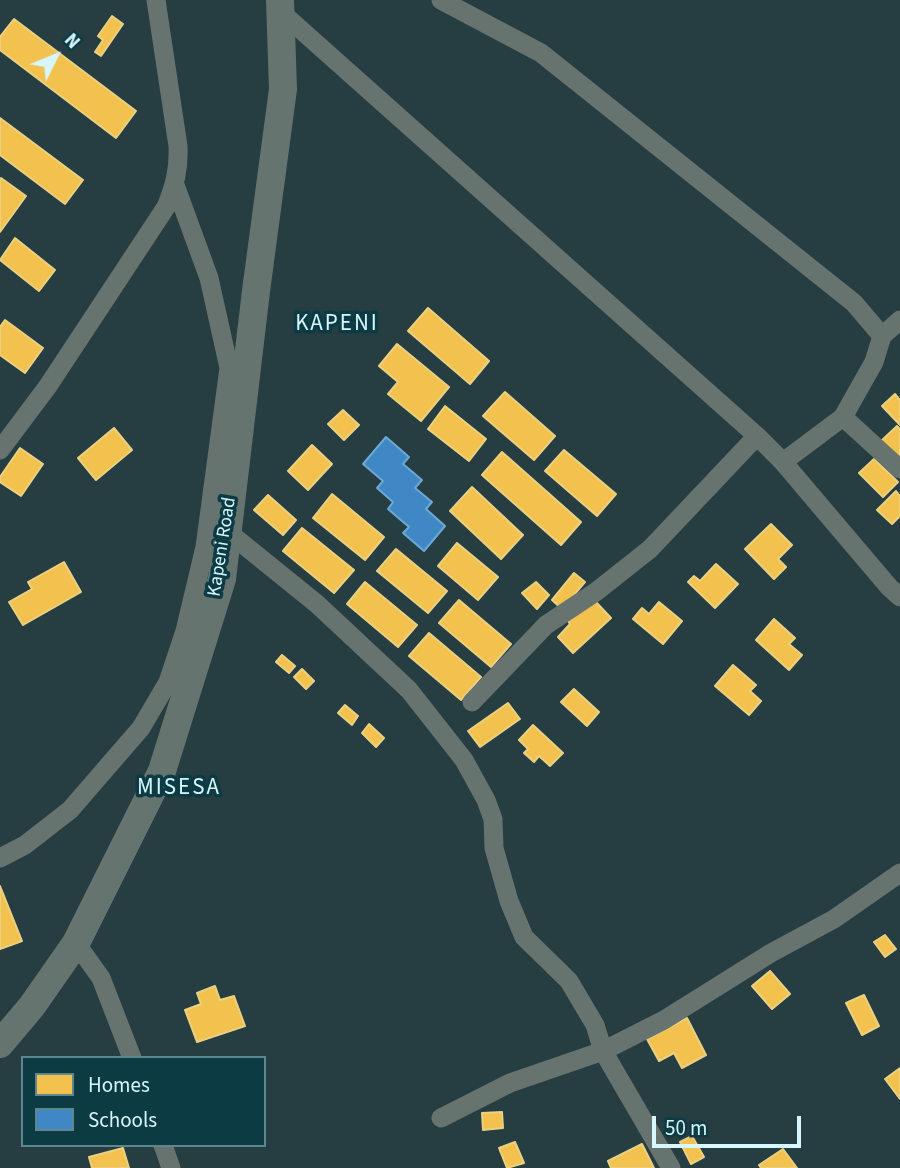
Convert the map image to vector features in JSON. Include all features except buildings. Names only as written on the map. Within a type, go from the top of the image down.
[{"type":"main road","name":"Kapeni Road","points":[[0,1044],[32,1006],[76,943],[162,771],[222,579],[283,89],[280,6]]},
{"type":"street","points":[[0,450],[48,386],[166,206],[175,185],[179,168],[178,146],[156,0]]},
{"type":"street","points":[[441,0],[541,53],[854,303],[882,336]]},
{"type":"street","points":[[280,6],[757,436],[783,462],[900,597]]},
{"type":"street","points":[[0,859],[25,845],[70,810],[141,728],[168,682],[185,631],[205,547],[229,368],[209,278],[175,185]]},
{"type":"street","points":[[783,462],[843,416],[874,362],[882,336],[900,320]]},
{"type":"street","points":[[843,416],[900,469]]},
{"type":"street","points":[[472,702],[546,625],[597,592],[650,549],[757,436]]},
{"type":"street","points":[[228,531],[317,604],[409,690],[464,760],[489,810],[494,848],[509,901],[524,937],[569,981],[595,1025],[603,1051],[671,1168]]},
{"type":"street","points":[[441,1118],[510,1083],[603,1051],[708,995],[762,958],[843,912],[900,873]]},
{"type":"street","points":[[76,943],[101,978],[131,1056]]},
{"type":"street","points":[[164,1147],[171,1168]]},
{"type":"district","name":"KAPENI","points":[[337,325]]},
{"type":"district","name":"MISESA","points":[[179,789]]}]
